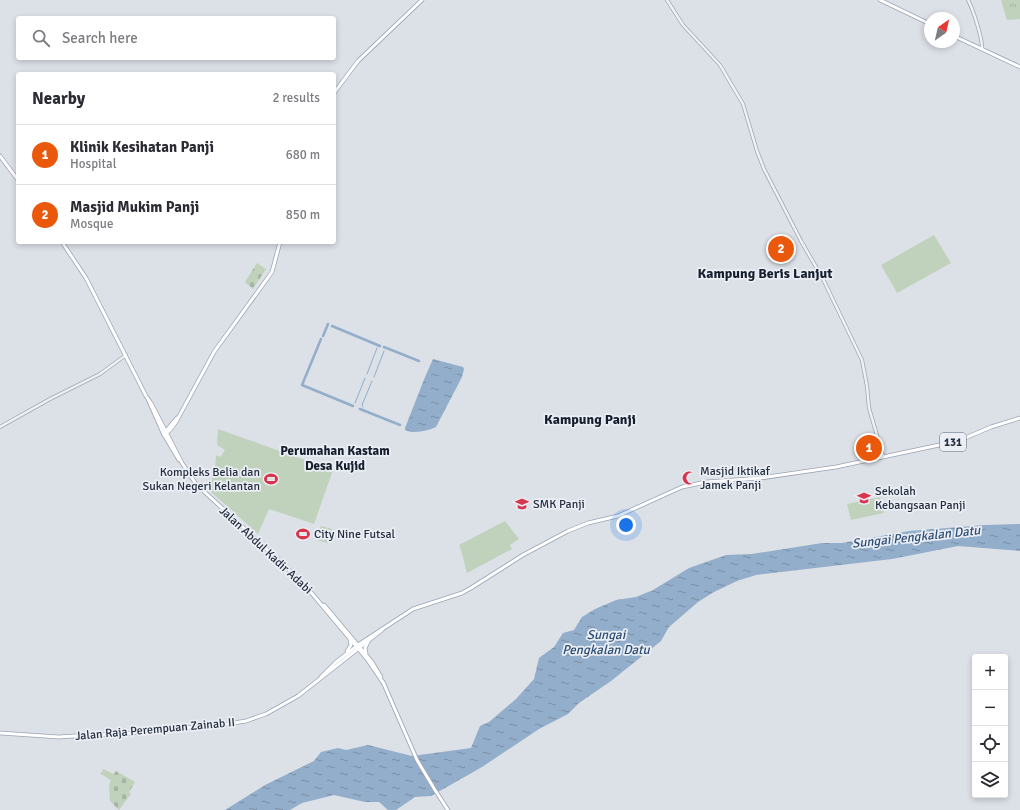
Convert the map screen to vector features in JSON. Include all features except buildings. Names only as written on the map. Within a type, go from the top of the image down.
[{"type":"main road","points":[[336,90],[358,61],[422,0]]},
{"type":"main road","points":[[880,0],[924,21]]},
{"type":"main road","points":[[960,39],[1020,67]]},
{"type":"main road","points":[[0,156],[16,177]]},
{"type":"main road","name":"Jalan Abdul Kadir Adabi","points":[[63,244],[86,278],[126,355],[149,404],[191,477],[204,491],[286,567],[319,601],[368,658],[384,684],[412,750],[425,774],[448,810]]},
{"type":"main road","points":[[165,433],[176,422],[214,352],[272,272],[279,244]]},
{"type":"main road","name":"131","points":[[345,657],[368,639],[419,606],[462,593],[523,555],[568,531],[588,523],[618,516],[682,487],[713,481],[761,478],[823,469],[958,441],[991,427],[1020,418]]},
{"type":"main road","points":[[345,657],[351,645],[351,638],[357,640],[368,639],[365,648],[368,658]]},
{"type":"main road","points":[[345,657],[358,653],[368,658]]},
{"type":"main road","name":"Jalan Raja Perempuan Zainab II","points":[[0,733],[59,737],[123,734],[226,725],[257,718],[282,706],[298,696],[345,657]]},
{"type":"street","points":[[667,0],[683,24],[720,65],[743,104],[764,169],[840,312],[862,360],[869,408],[882,456]]},
{"type":"street","points":[[968,0],[982,44],[982,49]]},
{"type":"street","points":[[0,427],[50,399],[100,374],[126,355]]},
{"type":"green space","points":[[1001,0],[1020,0],[1020,19],[1007,20]]},
{"type":"green space","points":[[934,235],[951,263],[897,293],[881,265]]},
{"type":"green space","points":[[257,263],[266,269],[253,289],[245,282]]},
{"type":"green space","name":"Kompleks Belia dan Sukan Negeri Kelantan","points":[[218,429],[333,470],[314,524],[269,509],[258,534],[209,490],[215,469],[216,455],[220,457],[225,450],[217,445]]},
{"type":"green space","points":[[880,497],[884,513],[851,520],[847,504]]},
{"type":"green space","points":[[505,521],[519,539],[510,545],[512,549],[467,573],[459,545]]},
{"type":"green space","points":[[321,526],[332,529],[328,543],[317,540]]},
{"type":"green space","points":[[103,769],[114,774],[116,771],[135,782],[129,792],[131,794],[119,810],[110,801],[109,785],[111,780],[101,774]]},
{"type":"water","points":[[433,359],[463,367],[462,377],[436,427],[420,432],[405,430],[425,377]]},
{"type":"water","name":"Sungai Pengkalan Datu","points":[[1020,524],[1020,551],[958,546],[892,559],[756,575],[737,581],[714,592],[698,602],[669,627],[661,641],[611,681],[579,703],[568,714],[539,729],[482,767],[431,796],[415,797],[396,810],[388,810],[379,802],[365,802],[334,795],[302,803],[290,810],[225,810],[265,785],[314,761],[321,752],[338,748],[346,750],[368,745],[412,756],[471,748],[480,726],[489,722],[516,699],[534,679],[539,658],[554,647],[563,633],[574,630],[582,617],[595,609],[616,600],[636,597],[653,590],[689,568],[726,555],[752,554],[822,543],[842,543],[909,531],[985,525]]},
{"type":"waterway","points":[[323,336],[328,324]]},
{"type":"waterway","points":[[332,326],[380,346]]},
{"type":"waterway","points":[[321,339],[302,385],[353,406]]},
{"type":"waterway","points":[[384,347],[419,361]]},
{"type":"waterway","points":[[367,374],[377,348]]},
{"type":"waterway","points":[[374,377],[384,351]]},
{"type":"waterway","points":[[355,403],[365,378]]},
{"type":"waterway","points":[[363,407],[362,405],[372,381]]},
{"type":"waterway","points":[[360,409],[400,425]]},
{"type":"place","name":"Masjid Mukim Panji","points":[[781,249]]},
{"type":"place","name":"Klinik Kesihatan Panji","points":[[869,448]]},
{"type":"place","name":"Masjid Iktikaf Jamek Panji","points":[[689,478]]},
{"type":"place","name":"Kompleks Belia dan Sukan Negeri Kelantan","points":[[271,479]]},
{"type":"place","name":"Sekolah Kebangsaan Panji","points":[[864,498]]},
{"type":"place","name":"SMK Panji","points":[[522,504]]},
{"type":"place","name":"City Nine Futsal","points":[[303,534]]},
{"type":"district","name":"Kampung Beris Lanjut","points":[[765,273]]},
{"type":"district","name":"Kampung Panji","points":[[590,419]]},
{"type":"district","name":"Perumahan Kastam Desa Kujid","points":[[335,458]]}]
